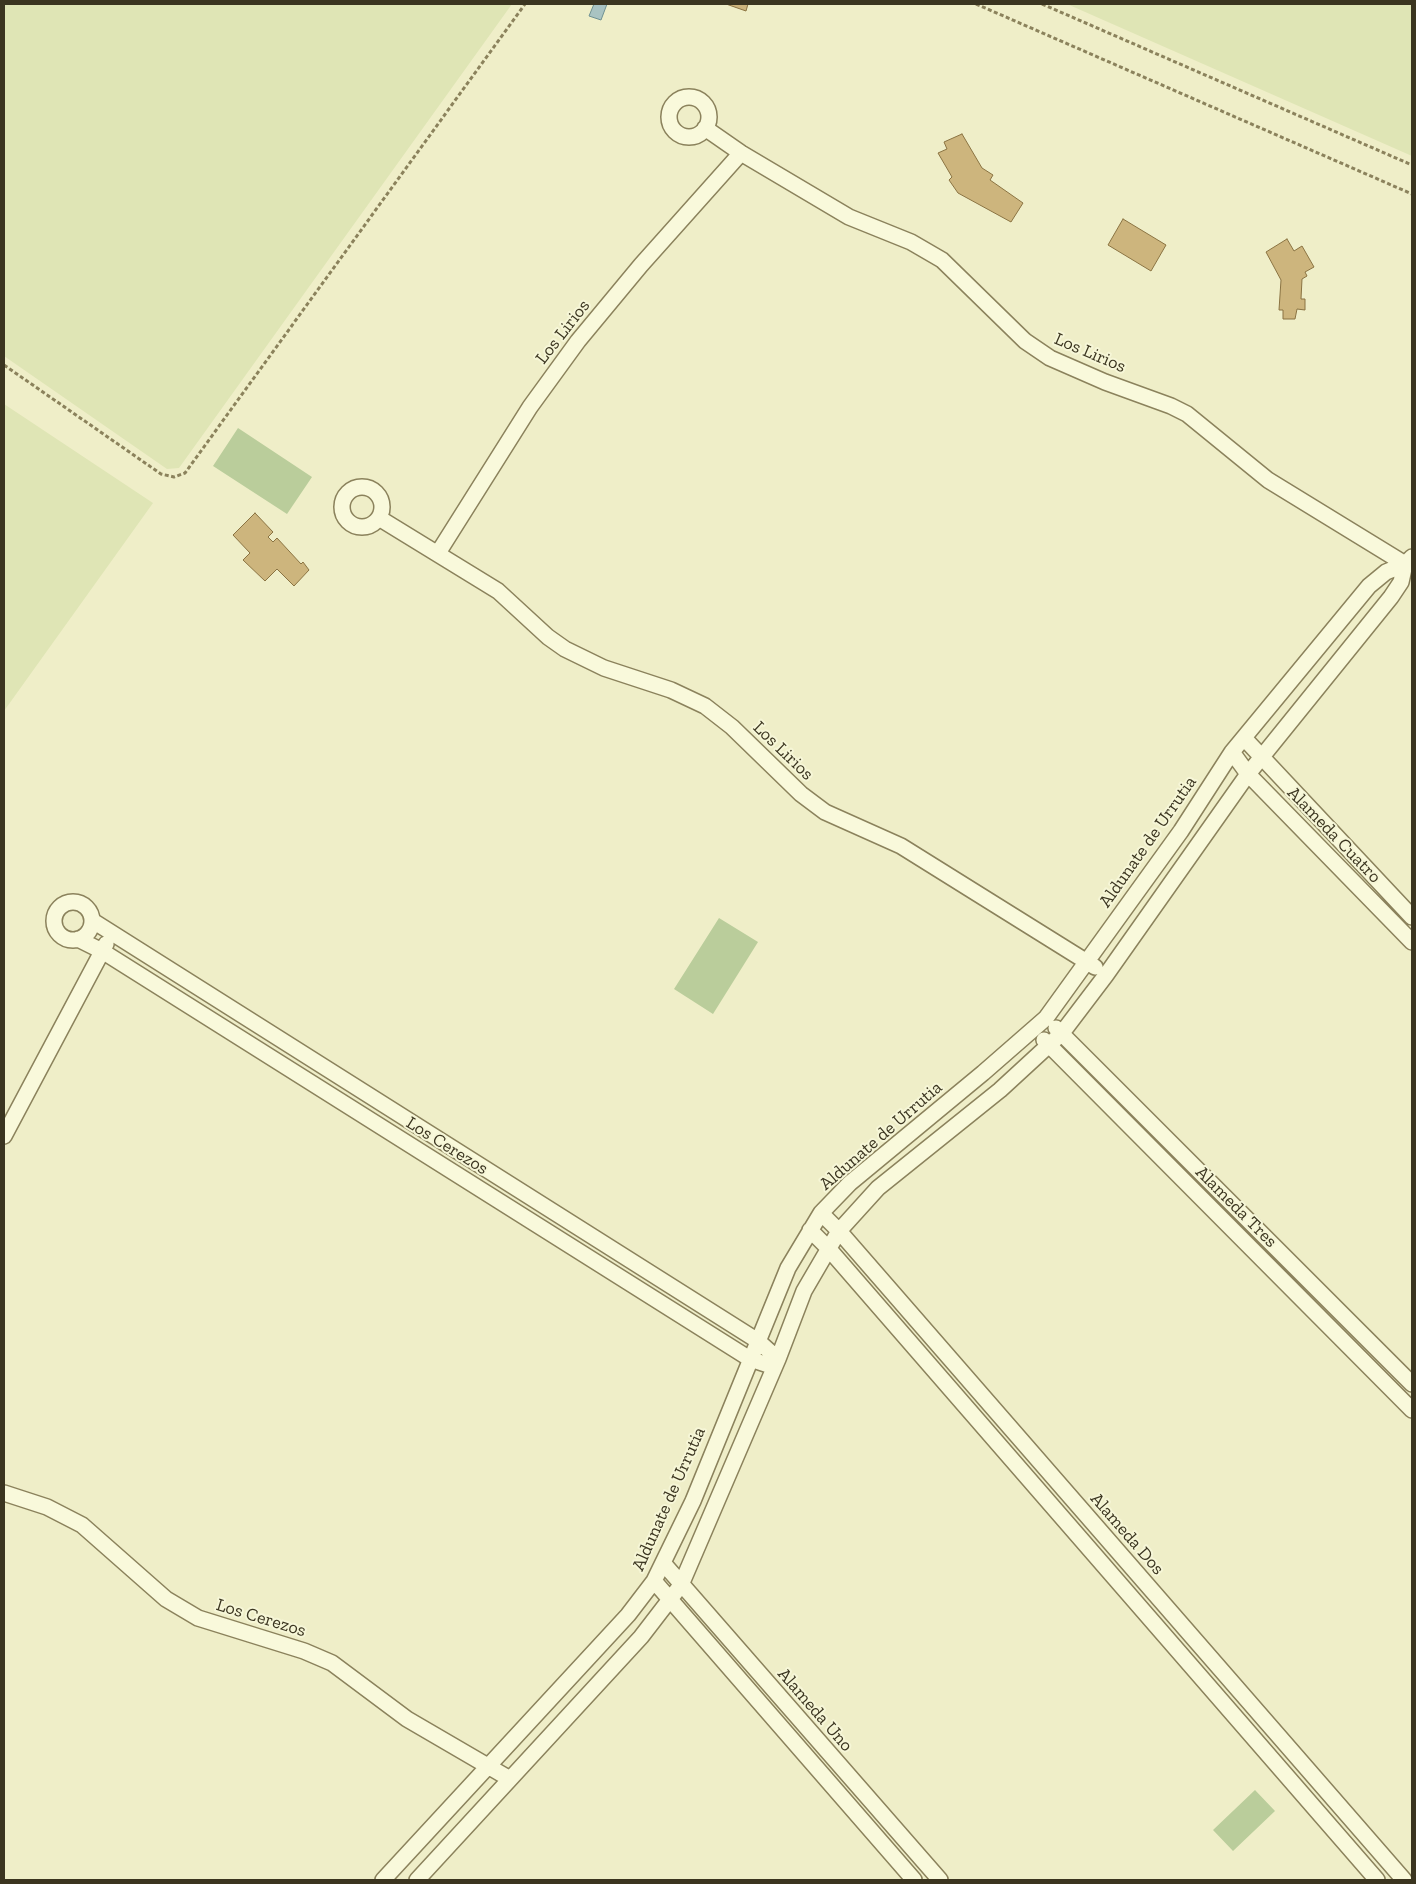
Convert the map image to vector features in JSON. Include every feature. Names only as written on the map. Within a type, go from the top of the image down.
[{"type":"street","name":"Los Lirios","points":[[705,128],[741,153],[849,217],[927,250],[956,272],[1026,341],[1050,358],[1105,382],[1171,406],[1186,414],[1268,480],[1409,560]]},
{"type":"street","name":"Los Lirios","points":[[438,553],[530,407],[574,347],[641,265],[741,153]]},
{"type":"street","name":"Los Lirios","points":[[379,518],[438,553],[510,600],[548,637],[565,649],[604,668],[671,690],[705,706],[732,727],[801,794],[825,812],[901,846],[1106,975]]},
{"type":"street","name":"Aldunate de Urrutia","points":[[383,1880],[628,1615],[654,1581],[664,1564],[692,1502],[788,1268],[821,1213],[850,1183],[1046,1018],[1088,962],[1180,831],[1232,752],[1370,586],[1386,572],[1409,560]]},
{"type":"street","points":[[417,1880],[641,1637],[681,1585],[776,1363],[804,1291],[839,1231],[878,1188],[1050,1046],[1062,1033],[1106,975],[1261,756],[1391,597],[1400,582],[1409,560]]},
{"type":"street","name":"Alameda Cuatro","points":[[1244,738],[1412,917]]},
{"type":"street","name":"Alameda Cuatro","points":[[1232,752],[1248,774],[1412,942]]},
{"type":"street","name":"Los Cerezos","points":[[68,902],[80,902],[90,910],[93,921],[113,935],[758,1341],[776,1363],[750,1359],[102,951],[78,940],[66,939],[57,931],[54,920],[58,908],[68,902]]},
{"type":"street","points":[[78,940],[89,933],[93,921]]},
{"type":"street","points":[[4,1136],[102,951],[113,935]]},
{"type":"street","name":"Alameda Tres","points":[[1046,1018],[1412,1384]]},
{"type":"street","name":"Alameda Tres","points":[[1034,1030],[1412,1410]]},
{"type":"street","name":"Alameda Dos","points":[[821,1213],[839,1231],[1404,1880]]},
{"type":"street","points":[[810,1230],[828,1248],[1377,1880]]},
{"type":"street","name":"Los Cerezos","points":[[4,1494],[47,1506],[82,1525],[159,1593],[181,1609],[216,1625],[304,1651],[326,1660],[344,1671],[368,1692],[407,1719],[510,1779]]},
{"type":"street","name":"Alameda Uno","points":[[664,1564],[940,1880]]},
{"type":"street","name":"Alameda Uno","points":[[654,1581],[914,1880]]},
{"type":"path","points":[[4,365],[161,474],[174,477],[184,473],[525,4]]},
{"type":"path","points":[[976,4],[1412,194]]},
{"type":"path","points":[[1042,4],[1412,165]]},
{"type":"green space","points":[[4,4],[512,4],[179,468],[167,469],[4,356]]},
{"type":"green space","points":[[1067,4],[1412,4],[1412,156]]},
{"type":"green space","points":[[4,404],[153,503],[4,711]]},
{"type":"green space","points":[[238,428],[312,477],[287,514],[213,466]]},
{"type":"green space","points":[[719,918],[758,942],[713,1014],[674,989]]},
{"type":"green space","points":[[1255,1790],[1275,1811],[1233,1851],[1213,1830]]},
{"type":"water","points":[[594,4],[607,4],[601,20],[589,16]]},
{"type":"building","points":[[726,4],[748,4],[746,11]]},
{"type":"building","points":[[962,134],[982,168],[993,175],[990,180],[1023,203],[1011,222],[958,193],[949,180],[952,177],[938,153],[947,149],[944,142]]},
{"type":"building","points":[[1123,219],[1166,245],[1151,271],[1108,245]]},
{"type":"building","points":[[1287,239],[1294,251],[1302,246],[1314,267],[1305,272],[1307,276],[1302,279],[1301,299],[1305,299],[1305,310],[1297,309],[1295,319],[1283,319],[1283,310],[1279,310],[1281,280],[1266,252]]},
{"type":"building","points":[[255,513],[273,532],[268,537],[273,542],[277,538],[309,570],[294,586],[277,569],[265,581],[243,560],[250,553],[233,535]]}]
